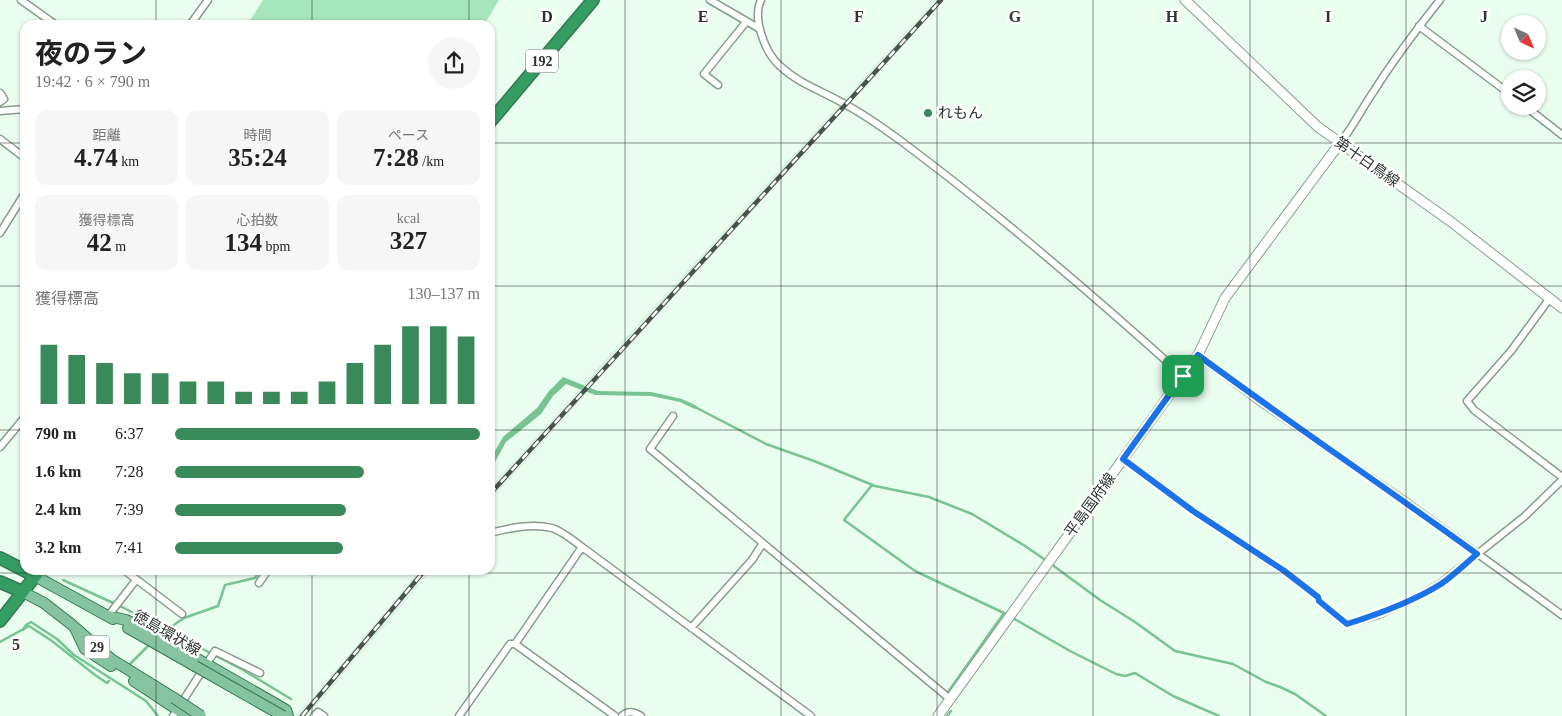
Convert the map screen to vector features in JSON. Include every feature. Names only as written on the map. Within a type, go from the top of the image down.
[{"type":"highway","name":"192","points":[[495,116],[593,0]]},
{"type":"highway","points":[[0,558],[20,566]]},
{"type":"highway","points":[[0,621],[36,575]]},
{"type":"highway","points":[[0,582],[23,592]]},
{"type":"main road","name":"第十白鳥線","points":[[1185,0],[1318,127],[1455,225],[1562,308]]},
{"type":"main road","name":"平島国府線","points":[[938,716],[1198,355],[1225,298],[1340,143]]},
{"type":"main road","name":"徳島環状線","points":[[41,575],[108,616],[283,716]]},
{"type":"main road","name":"29","points":[[23,592],[44,603],[111,659],[201,716]]},
{"type":"main road","points":[[108,616],[126,620],[210,658],[286,710],[288,716]]},
{"type":"main road","points":[[75,628],[85,649],[180,714]]},
{"type":"street","points":[[21,0],[49,20]]},
{"type":"street","points":[[194,20],[208,0]]},
{"type":"street","points":[[710,0],[760,29]]},
{"type":"street","points":[[761,0],[759,4],[760,29],[768,52],[779,65],[803,84],[856,110],[887,130],[947,174],[1124,323],[1183,376]]},
{"type":"street","points":[[1340,143],[1373,91],[1440,0]]},
{"type":"street","points":[[718,85],[704,74],[746,22]]},
{"type":"street","points":[[1419,26],[1501,87]]},
{"type":"street","points":[[0,93],[4,98],[0,102]]},
{"type":"street","points":[[0,111],[20,109]]},
{"type":"street","points":[[1536,115],[1562,135]]},
{"type":"street","points":[[0,139],[20,154]]},
{"type":"street","points":[[0,233],[20,201]]},
{"type":"street","points":[[1123,459],[1193,511],[1283,570],[1318,597],[1319,601],[1347,624],[1378,615],[1419,596],[1441,583],[1525,516],[1562,478],[1481,415],[1467,401],[1511,351],[1550,298]]},
{"type":"street","points":[[1198,355],[1562,615]]},
{"type":"street","points":[[673,416],[650,449],[950,699]]},
{"type":"street","points":[[0,447],[20,423]]},
{"type":"street","points":[[495,532],[509,528],[533,526],[554,528],[811,716]]},
{"type":"street","points":[[692,628],[752,560],[763,543]]},
{"type":"street","points":[[459,716],[510,644],[514,644],[582,547]]},
{"type":"street","points":[[130,575],[182,614]]},
{"type":"street","points":[[259,583],[265,575]]},
{"type":"street","points":[[108,616],[136,580]]},
{"type":"street","points":[[514,644],[615,716]]},
{"type":"street","points":[[180,714],[215,651],[260,672]]},
{"type":"street","points":[[314,716],[318,712],[324,716]]},
{"type":"street","points":[[622,716],[625,713],[634,712],[641,716]]},
{"type":"shaded area","points":[[263,0],[499,0],[487,20],[250,20]]},
{"type":"shaded area","points":[[935,0],[945,0],[590,389],[582,385]]},
{"type":"shaded area","points":[[563,377],[598,391],[651,392],[682,399],[697,406],[697,408],[695,409],[680,402],[651,396],[595,395],[566,384],[553,396],[541,414],[506,442],[495,462],[495,451],[503,437],[537,408],[549,391]]},
{"type":"shaded area","points":[[579,390],[587,393],[495,495],[495,482]]},
{"type":"shaded area","points":[[416,575],[428,575],[308,716],[294,716],[313,697]]},
{"type":"waterway","points":[[695,407],[766,444],[875,486],[929,497],[972,514],[1047,561]]},
{"type":"waterway","points":[[872,485],[844,520],[915,571],[1004,613],[1070,651],[1116,674],[1125,676],[1135,673],[1173,696],[1219,716]]},
{"type":"waterway","points":[[1051,564],[1175,651],[1233,664],[1266,682],[1295,694],[1326,716]]},
{"type":"waterway","points":[[168,629],[184,618],[218,606],[225,585],[255,578],[257,575]]},
{"type":"waterway","points":[[63,580],[122,607],[243,670],[291,699]]},
{"type":"waterway","points":[[948,692],[1004,613]]},
{"type":"waterway","points":[[23,630],[31,622],[57,639],[74,655],[146,701],[158,716]]},
{"type":"waterway","points":[[0,642],[29,626],[52,641],[95,675],[107,683],[109,681]]},
{"type":"waterway","points":[[130,664],[148,646]]},
{"type":"waterway","points":[[947,716],[951,711]]},
{"type":"railway","points":[[495,489],[941,0]]},
{"type":"railway","points":[[302,716],[421,575]]},
{"type":"place","name":"れもん","points":[[928,113]]},
{"type":"route","points":[[1198,355],[1477,554],[1441,583],[1419,596],[1378,615],[1347,624],[1319,601],[1318,597],[1283,570],[1193,511],[1123,459],[1183,376],[1198,355]]}]
